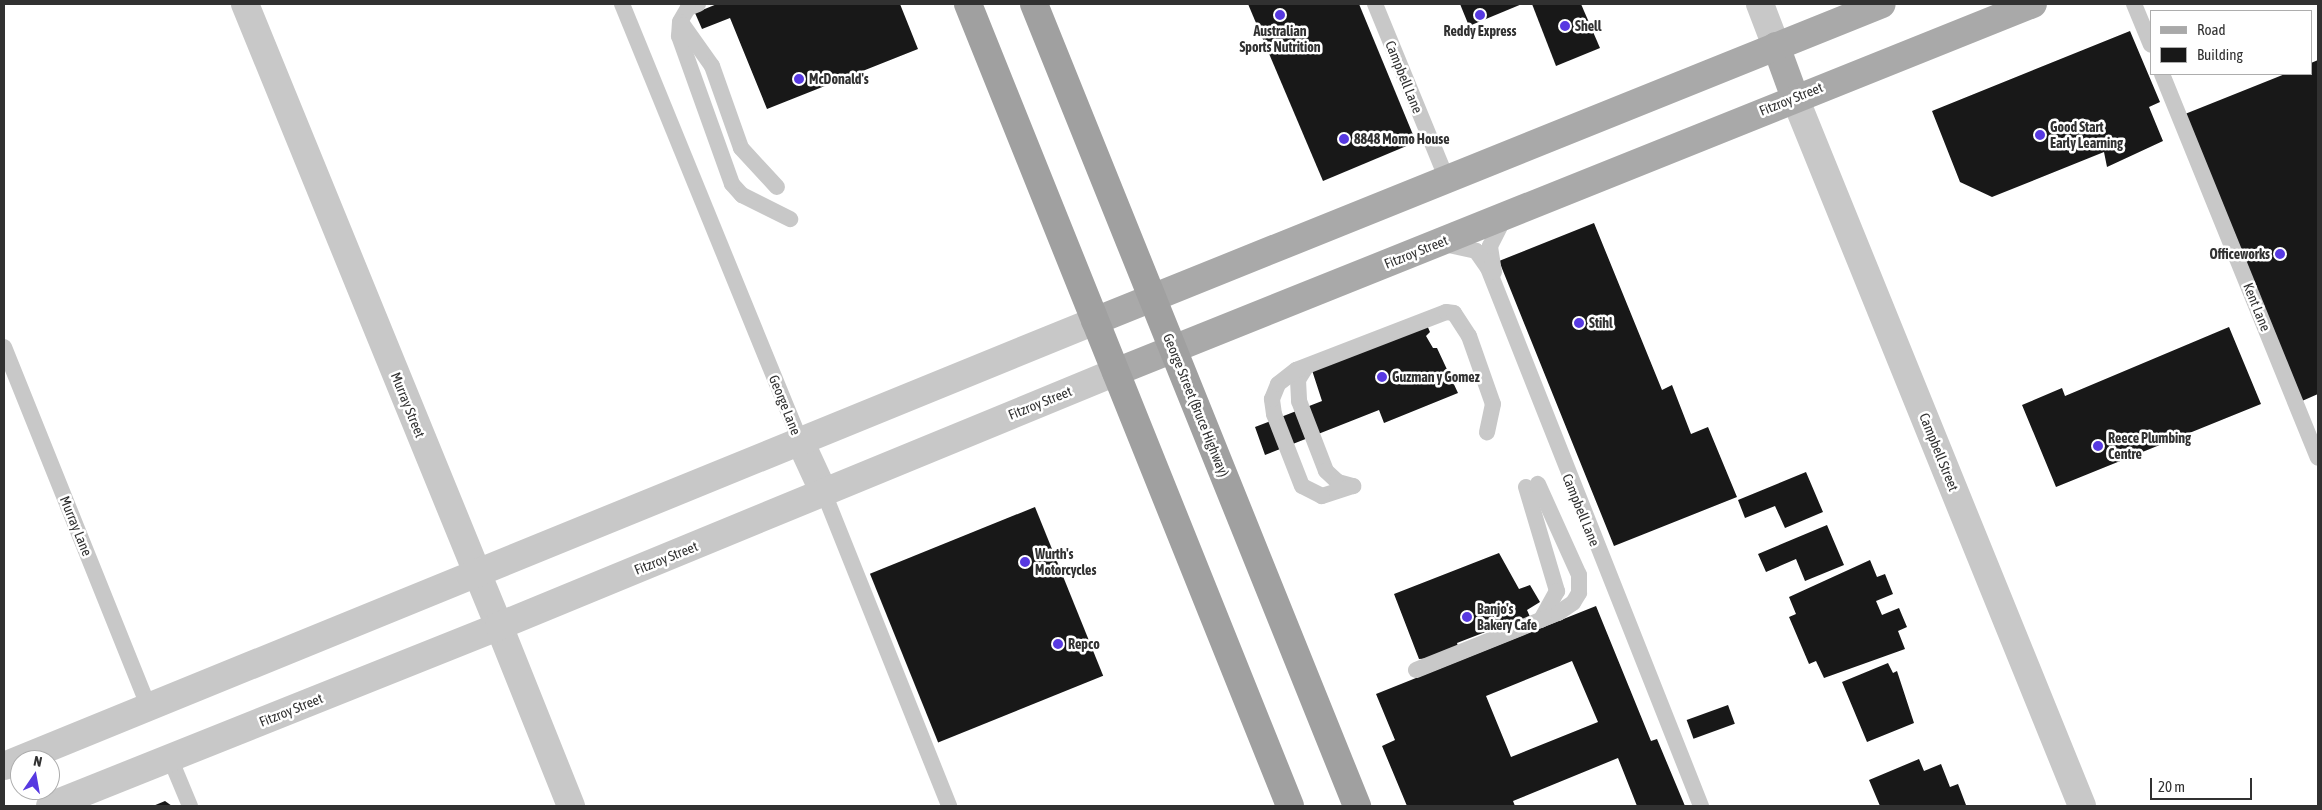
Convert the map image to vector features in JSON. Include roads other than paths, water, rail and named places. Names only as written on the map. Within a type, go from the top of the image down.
[{"type":"highway","points":[[968,4],[1290,806]]},
{"type":"highway","name":"George Street (Bruce Highway)","points":[[1034,4],[1357,806]]},
{"type":"main road","points":[[1095,321],[1153,300],[1446,177],[1882,4]]},
{"type":"main road","name":"Fitzroy Street","points":[[1116,372],[1437,244],[1794,98],[2033,4]]},
{"type":"main road","points":[[1776,46],[1794,98]]},
{"type":"street","name":"Murray Street","points":[[245,4],[572,806]]},
{"type":"street","points":[[1760,4],[1776,46]]},
{"type":"street","name":"Campbell Street","points":[[1794,98],[2082,806]]},
{"type":"street","points":[[4,766],[148,705],[478,575],[1095,321]]},
{"type":"street","name":"Fitzroy Street","points":[[50,806],[499,626],[1116,372]]},
{"type":"street","name":"George Lane","points":[[801,443],[824,493]]},
{"type":"lane","name":"George Lane","points":[[622,4],[801,443]]},
{"type":"lane","points":[[698,4],[688,8],[681,20],[732,184],[742,195],[790,220]]},
{"type":"lane","name":"Campbell Lane","points":[[1375,4],[1446,177]]},
{"type":"lane","points":[[2134,4],[2150,43]]},
{"type":"lane","points":[[681,20],[712,66],[741,148],[777,187]]},
{"type":"lane","name":"Kent Lane","points":[[2162,75],[2318,458]]},
{"type":"lane","points":[[1506,215],[1490,246],[1493,268],[1598,533],[1617,596]]},
{"type":"lane","name":"Campbell Lane","points":[[1437,244],[1466,246],[1476,251],[1488,268],[1702,806]]},
{"type":"lane","points":[[1306,367],[1298,380],[1299,401],[1326,470],[1338,482],[1353,486],[1322,496],[1302,486],[1274,414],[1272,398],[1278,384],[1306,367],[1446,312],[1454,313],[1469,336],[1493,404],[1487,432]]},
{"type":"lane","name":"Murray Lane","points":[[4,346],[148,705]]},
{"type":"lane","points":[[1416,670],[1539,622],[1573,602],[1580,587],[1579,575],[1532,486],[1557,591],[1553,605],[1539,622]]},
{"type":"lane","name":"George Lane","points":[[824,493],[950,806]]},
{"type":"lane","points":[[170,758],[190,806]]},
{"type":"place","name":"Australian Sports Nutrition","points":[[1280,15]]},
{"type":"place","name":"Reddy Express","points":[[1480,15]]},
{"type":"place","name":"Shell","points":[[1565,26]]},
{"type":"place","name":"McDonald's","points":[[799,79]]},
{"type":"place","name":"Good Start Early Learning","points":[[2040,135]]},
{"type":"place","name":"8848 Momo House","points":[[1344,139]]},
{"type":"place","name":"Officeworks","points":[[2280,254]]},
{"type":"place","name":"Stihl","points":[[1579,323]]},
{"type":"place","name":"Guzman y Gomez","points":[[1382,377]]},
{"type":"place","name":"Reece Plumbing Centre","points":[[2098,446]]},
{"type":"place","name":"Wurth's Motorcycles","points":[[1025,562]]},
{"type":"place","name":"Banjo's Bakery Cafe","points":[[1467,617]]},
{"type":"place","name":"Repco","points":[[1058,644]]}]
